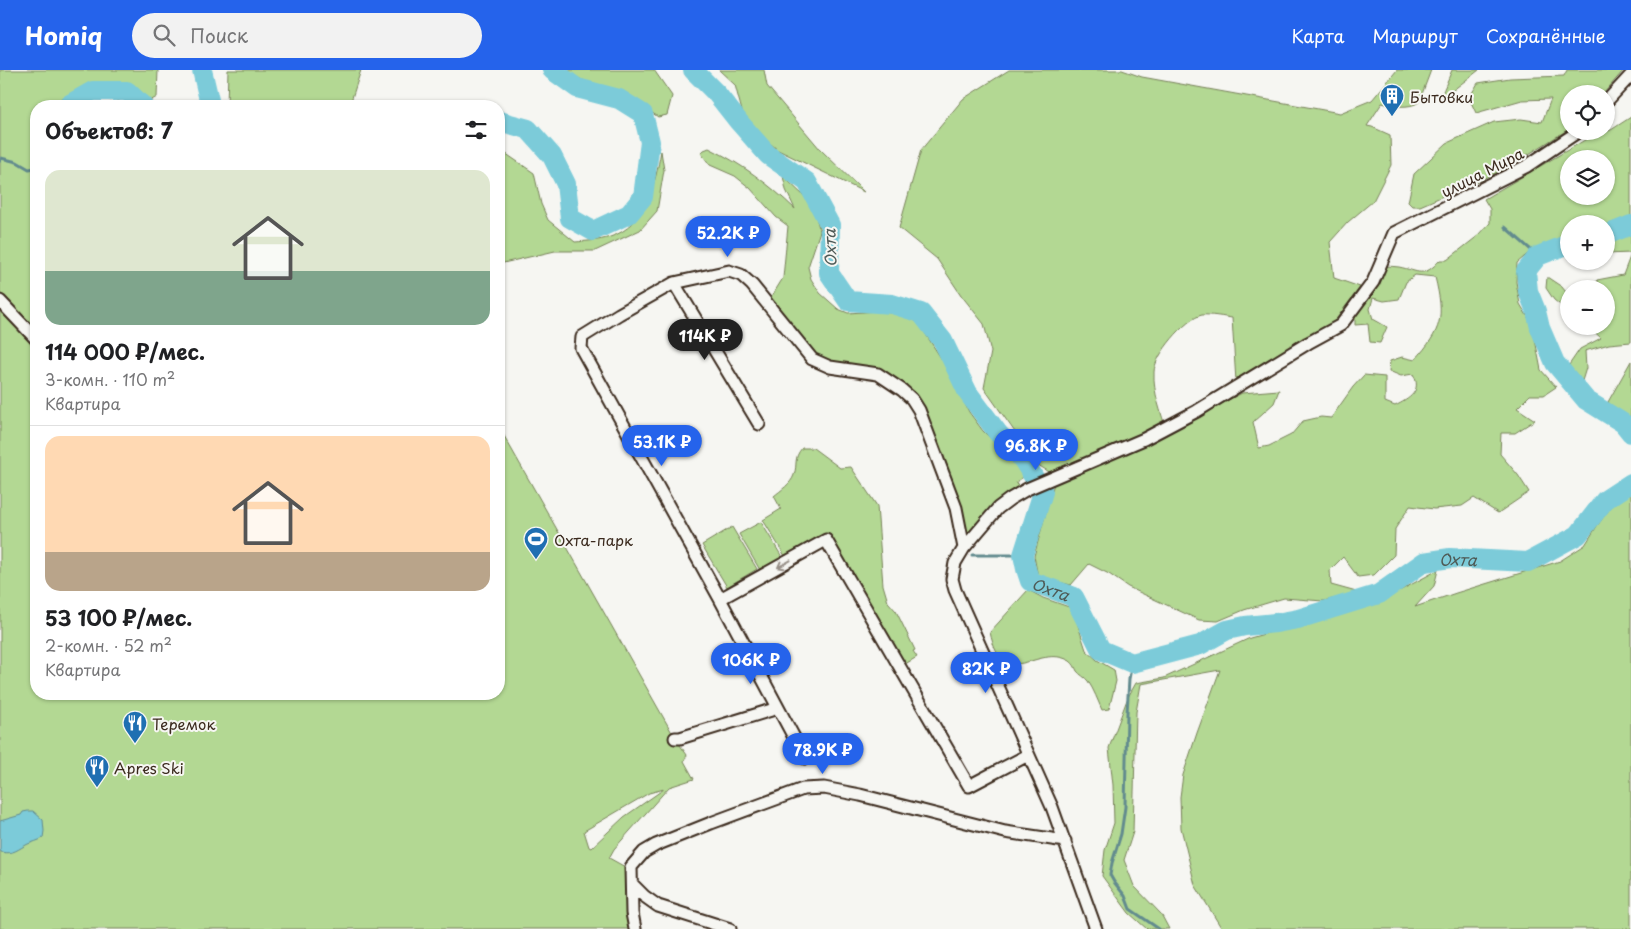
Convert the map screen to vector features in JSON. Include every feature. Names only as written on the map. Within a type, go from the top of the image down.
[{"type":"street","points":[[1615,92],[1631,75]]},
{"type":"street","name":"улица Мира","points":[[964,548],[998,508],[1026,489],[1144,440],[1197,411],[1341,325],[1374,282],[1394,233],[1527,166],[1566,140]]},
{"type":"street","points":[[805,758],[720,599],[581,348],[582,337],[674,283],[729,271],[741,275],[752,285],[812,359],[830,367],[878,374],[902,390],[912,399],[919,410],[956,508],[964,548],[956,563],[952,579],[954,590],[1052,807],[1096,929]]},
{"type":"street","points":[[674,283],[759,424]]},
{"type":"street","points":[[0,301],[30,333]]},
{"type":"street","points":[[720,599],[826,540],[969,786],[1028,754]]},
{"type":"street","points":[[675,738],[778,708]]},
{"type":"street","points":[[636,929],[632,913],[632,867],[644,852],[656,845],[754,806],[803,789],[824,788],[860,795],[1005,832],[1065,841]]},
{"type":"street","points":[[632,884],[658,906],[730,929]]},
{"type":"green space","name":"Охта-парк","points":[[0,70],[158,70],[157,97],[152,100],[146,100],[128,84],[94,83],[60,100],[30,100],[30,700],[505,700],[505,438],[675,738],[687,755],[684,761],[694,779],[669,787],[614,849],[609,858],[627,868],[632,929],[0,929]],"holes":[[[664,789],[624,817],[591,848],[584,831],[649,793]]]},
{"type":"green space","points":[[228,70],[361,70],[352,100],[227,100]]},
{"type":"green space","points":[[565,70],[654,70],[672,96],[667,115],[658,117],[633,99],[580,79]]},
{"type":"green space","points":[[719,70],[764,70],[767,86],[820,149],[864,192],[778,150],[745,122],[735,85]]},
{"type":"green space","points":[[1009,70],[1122,70],[1142,77],[1340,113],[1372,100],[1397,70],[1431,70],[1419,102],[1411,106],[1396,106],[1382,103],[1367,126],[1390,135],[1391,165],[1373,201],[1348,222],[1330,242],[1334,278],[1360,287],[1334,322],[1236,382],[1232,318],[1202,315],[1180,330],[1165,348],[1155,365],[1155,387],[1167,432],[1242,393],[1279,390],[1274,403],[1253,422],[1259,448],[1269,446],[1291,435],[1303,421],[1321,417],[1331,418],[1364,375],[1385,377],[1385,402],[1395,406],[1413,394],[1416,380],[1413,374],[1401,376],[1389,371],[1390,361],[1402,357],[1415,360],[1436,331],[1439,322],[1440,303],[1435,277],[1415,275],[1406,282],[1399,299],[1384,301],[1373,298],[1370,309],[1373,319],[1387,327],[1380,343],[1370,342],[1368,324],[1355,325],[1355,309],[1374,266],[1399,267],[1416,272],[1425,272],[1440,260],[1447,260],[1479,235],[1490,223],[1490,209],[1484,199],[1560,155],[1560,205],[1615,205],[1615,150],[1568,150],[1585,140],[1615,140],[1615,127],[1631,117],[1631,216],[1615,222],[1615,215],[1560,215],[1560,240],[1532,250],[1517,263],[1516,282],[1520,304],[1532,324],[1541,370],[1556,387],[1544,395],[1530,395],[1517,408],[1535,420],[1515,433],[1501,433],[1500,454],[1518,475],[1529,492],[1498,513],[1474,498],[1462,506],[1434,509],[1410,506],[1395,529],[1394,555],[1374,575],[1358,577],[1343,557],[1330,570],[1331,585],[1360,593],[1323,601],[1284,598],[1244,610],[1218,621],[1199,620],[1128,587],[1109,574],[1089,564],[1071,585],[1038,577],[1034,556],[1056,476],[1038,465],[984,388],[991,352],[984,324],[961,295],[937,259],[899,228],[921,150],[963,99]]},
{"type":"green space","points":[[1452,70],[1479,70],[1439,101]]},
{"type":"green space","points":[[1567,70],[1624,70],[1611,85],[1560,85],[1560,135],[1503,170],[1420,206],[1412,206],[1408,202],[1414,174],[1447,143],[1494,122],[1521,119],[1542,122],[1551,99],[1522,100],[1476,113],[1469,98],[1478,83],[1510,78],[1564,76]]},
{"type":"green space","points":[[709,148],[755,175],[795,209],[786,190],[783,176],[805,197],[815,214],[820,231],[808,267],[811,279],[820,293],[838,309],[848,313],[879,311],[901,315],[918,322],[946,366],[969,412],[983,431],[1004,451],[1025,476],[1016,482],[1019,487],[1013,490],[1015,493],[964,548],[919,410],[878,374],[812,359],[767,304],[783,278],[788,226],[776,217],[750,188],[735,176],[710,165],[701,153]]},
{"type":"green space","points":[[661,151],[664,170],[657,211],[640,230],[595,251],[555,251],[505,263],[505,153],[534,173],[541,204],[548,220],[575,242],[610,237],[622,232],[632,224],[640,214],[652,190]]},
{"type":"green space","points":[[1631,230],[1631,253],[1615,254],[1615,238]]},
{"type":"green space","points":[[1631,254],[1631,342],[1609,344],[1585,351],[1586,368],[1582,381],[1576,378],[1569,365],[1580,349],[1601,338],[1598,335],[1615,335],[1615,280],[1597,280],[1623,275]]},
{"type":"green space","points":[[1547,277],[1560,286],[1560,305],[1554,300],[1546,288]]},
{"type":"green space","points":[[1631,361],[1631,424],[1608,402]]},
{"type":"green space","points":[[802,448],[813,448],[840,468],[851,467],[877,506],[883,585],[888,602],[896,611],[917,657],[900,667],[826,540],[805,551],[802,546],[785,556],[763,520],[781,509],[774,496],[786,487],[793,478],[797,458]]},
{"type":"green space","points":[[1631,492],[1631,929],[1222,929],[1195,885],[1181,828],[1180,797],[1183,775],[1220,670],[1141,684],[1136,712],[1133,832],[1124,860],[1134,886],[1161,914],[1169,929],[1147,929],[1129,913],[1102,876],[1105,850],[1114,823],[1113,785],[1109,748],[1128,697],[1136,683],[1164,678],[1250,638],[1379,602],[1438,570],[1434,586],[1415,607],[1560,561],[1585,545],[1611,507]]},
{"type":"green space","points":[[761,522],[782,557],[760,570],[739,534]]},
{"type":"green space","points":[[732,527],[757,569],[727,587],[702,545]]},
{"type":"green space","points":[[1028,590],[1043,598],[1069,607],[1075,616],[1086,650],[1097,660],[1114,670],[1116,681],[1109,709],[1102,710],[1088,681],[1070,661],[1058,657],[1046,657],[1013,664],[1003,660],[996,651],[990,632]]},
{"type":"water","points":[[33,811],[43,820],[43,838],[12,852],[1,852],[0,821]]},
{"type":"waterway","name":"Охта","points":[[202,70],[209,100]]},
{"type":"waterway","name":"Охта","points":[[505,123],[528,129],[552,156],[566,184],[570,218],[593,231],[629,214],[643,197],[650,142],[643,114],[619,99],[577,88],[552,70]]},
{"type":"waterway","name":"Охта","points":[[693,70],[717,94],[768,155],[807,182],[830,225],[829,273],[848,301],[892,304],[921,313],[943,341],[968,393],[998,433],[1023,460],[1043,492],[1023,555],[1030,581],[1074,597],[1101,650],[1132,663],[1200,645],[1227,630],[1298,619],[1379,594],[1424,562],[1450,558],[1528,562],[1578,535],[1605,500],[1631,483]]},
{"type":"waterway","name":"Охта","points":[[77,100],[93,91],[127,91],[137,100]]},
{"type":"waterway","points":[[0,161],[1,158],[17,162],[30,169]]},
{"type":"waterway","name":"Охта","points":[[1615,231],[1631,225]]},
{"type":"waterway","points":[[1505,227],[1538,256]]},
{"type":"waterway","name":"Охта","points":[[1560,247],[1538,256],[1526,271],[1528,291],[1540,328],[1555,363],[1586,400],[1623,423],[1631,433]]},
{"type":"waterway","points":[[972,555],[1023,555]]},
{"type":"waterway","points":[[1132,663],[1127,713],[1125,807],[1121,834],[1110,875],[1125,896],[1130,909],[1159,929]]},
{"type":"place","name":"Бытовки","points":[[1392,117]]},
{"type":"place","name":"Охта-парк","points":[[536,560]]},
{"type":"place","name":"Теремок","points":[[135,744]]},
{"type":"place","name":"Apres Ski","points":[[97,788]]}]
